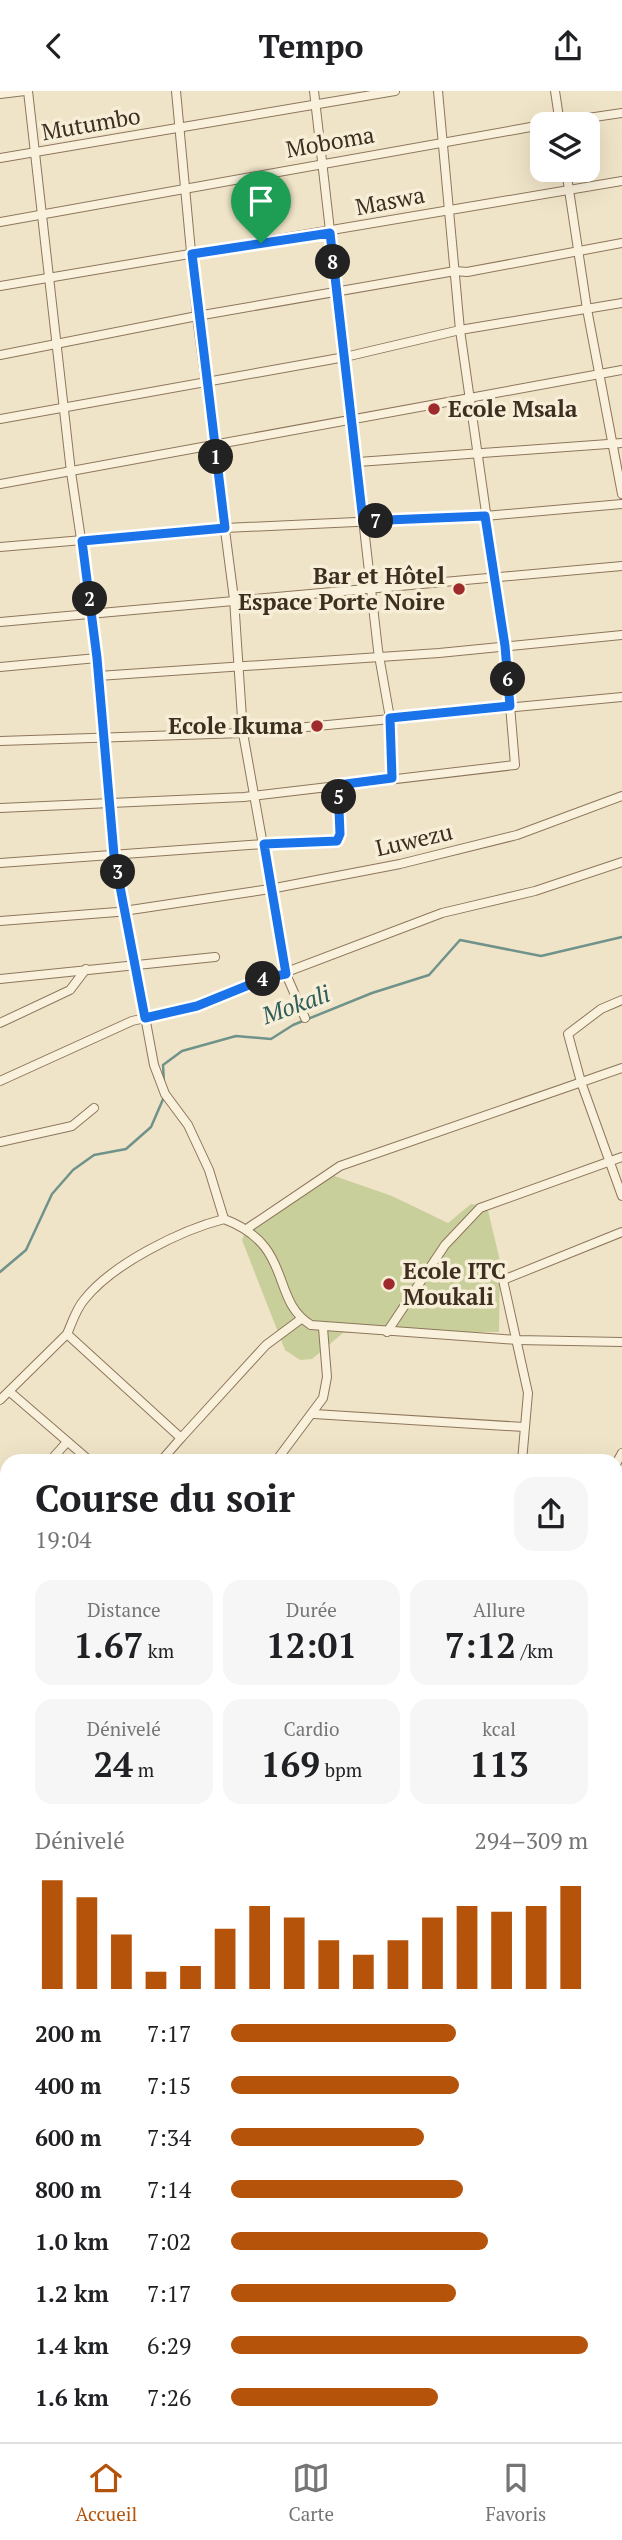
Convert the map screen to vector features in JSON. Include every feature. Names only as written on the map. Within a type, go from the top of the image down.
[{"type":"street","points":[[0,94],[27,91],[71,473],[92,613],[114,855],[154,1065],[165,1094],[191,1130],[209,1170],[224,1219]]},
{"type":"street","points":[[176,91],[197,316],[208,381],[234,599],[243,733],[286,974],[305,1018]]},
{"type":"street","points":[[314,91],[379,658],[390,718],[392,778]]},
{"type":"street","name":"Mutumbo","points":[[0,158],[395,91]]},
{"type":"street","points":[[0,808],[254,796],[392,778],[512,767],[517,761],[505,646],[460,330],[451,209],[438,91]]},
{"type":"street","points":[[555,91],[558,112]]},
{"type":"street","name":"Moboma","points":[[600,117],[622,113]]},
{"type":"street","name":"Moboma","points":[[0,222],[443,140],[530,127]]},
{"type":"street","name":"Maswa","points":[[0,286],[330,233],[451,209],[622,181]]},
{"type":"street","points":[[568,182],[587,309],[618,444],[622,494]]},
{"type":"street","points":[[0,355],[197,316],[455,271],[471,272],[622,243]]},
{"type":"street","points":[[0,419],[345,357],[460,330],[622,303]]},
{"type":"street","points":[[0,484],[215,447],[622,370]]},
{"type":"street","points":[[358,462],[479,456],[572,444],[618,444]]},
{"type":"street","points":[[0,547],[225,528],[485,516],[622,504]]},
{"type":"street","points":[[0,622],[622,566]]},
{"type":"street","points":[[98,676],[379,658],[622,635]]},
{"type":"street","points":[[0,667],[97,658]]},
{"type":"street","points":[[0,741],[243,733],[622,697]]},
{"type":"street","points":[[0,863],[337,841],[340,834],[338,785]]},
{"type":"street","name":"Luwezu","points":[[0,921],[125,911],[270,889],[400,864],[517,835],[622,796]]},
{"type":"street","points":[[0,1081],[145,1018],[197,1006],[442,913],[535,891],[622,862]]},
{"type":"street","points":[[0,979],[215,957]]},
{"type":"street","points":[[0,1023],[70,991],[86,969]]},
{"type":"street","points":[[622,1000],[601,1009],[568,1032],[581,1082],[622,1196]]},
{"type":"street","points":[[248,1229],[340,1166],[622,1068]]},
{"type":"street","points":[[0,1142],[72,1126],[94,1108]]},
{"type":"street","points":[[387,1332],[445,1245],[481,1208],[502,1198],[622,1157]]},
{"type":"street","points":[[0,1400],[67,1334],[85,1298],[121,1268],[184,1231],[224,1219],[248,1229],[277,1265],[301,1319],[323,1328],[516,1340],[622,1342]]},
{"type":"street","points":[[522,1454],[528,1392],[503,1280],[622,1231]]},
{"type":"street","points":[[166,1454],[266,1345],[301,1319]]},
{"type":"street","points":[[282,1454],[314,1414],[323,1398],[327,1377],[323,1328]]},
{"type":"street","points":[[67,1334],[181,1438]]},
{"type":"street","points":[[10,1392],[82,1454]]},
{"type":"street","points":[[314,1414],[524,1427]]},
{"type":"street","points":[[56,1454],[67,1442]]},
{"type":"green space","points":[[326,1173],[392,1196],[448,1223],[471,1204],[487,1206],[500,1261],[499,1332],[343,1333],[312,1359],[300,1360],[285,1350],[242,1240],[248,1225]]},
{"type":"waterway","name":"Mokali","points":[[164,1083],[163,1065],[182,1051],[236,1036],[271,1039],[293,1025],[372,993],[429,975],[460,940],[541,956],[622,937]]},
{"type":"waterway","name":"Mokali","points":[[0,1272],[26,1250],[52,1194],[73,1170],[94,1155],[126,1149],[151,1127],[164,1097]]},
{"type":"place","name":"Ecole Msala","points":[[434,409]]},
{"type":"place","name":"Bar et Hôtel Espace Porte Noire","points":[[459,589]]},
{"type":"place","name":"Ecole Ikuma","points":[[317,726]]},
{"type":"place","name":"Ecole ITC Moukali","points":[[389,1284]]},
{"type":"route","points":[[330,233],[363,521],[485,516],[505,646],[510,706],[390,718],[392,778],[338,785],[340,834],[337,841],[264,844],[286,974],[266,978],[197,1006],[145,1018],[114,855],[97,658],[82,541],[225,528],[208,381],[197,316],[192,254],[261,243],[330,233]]}]
